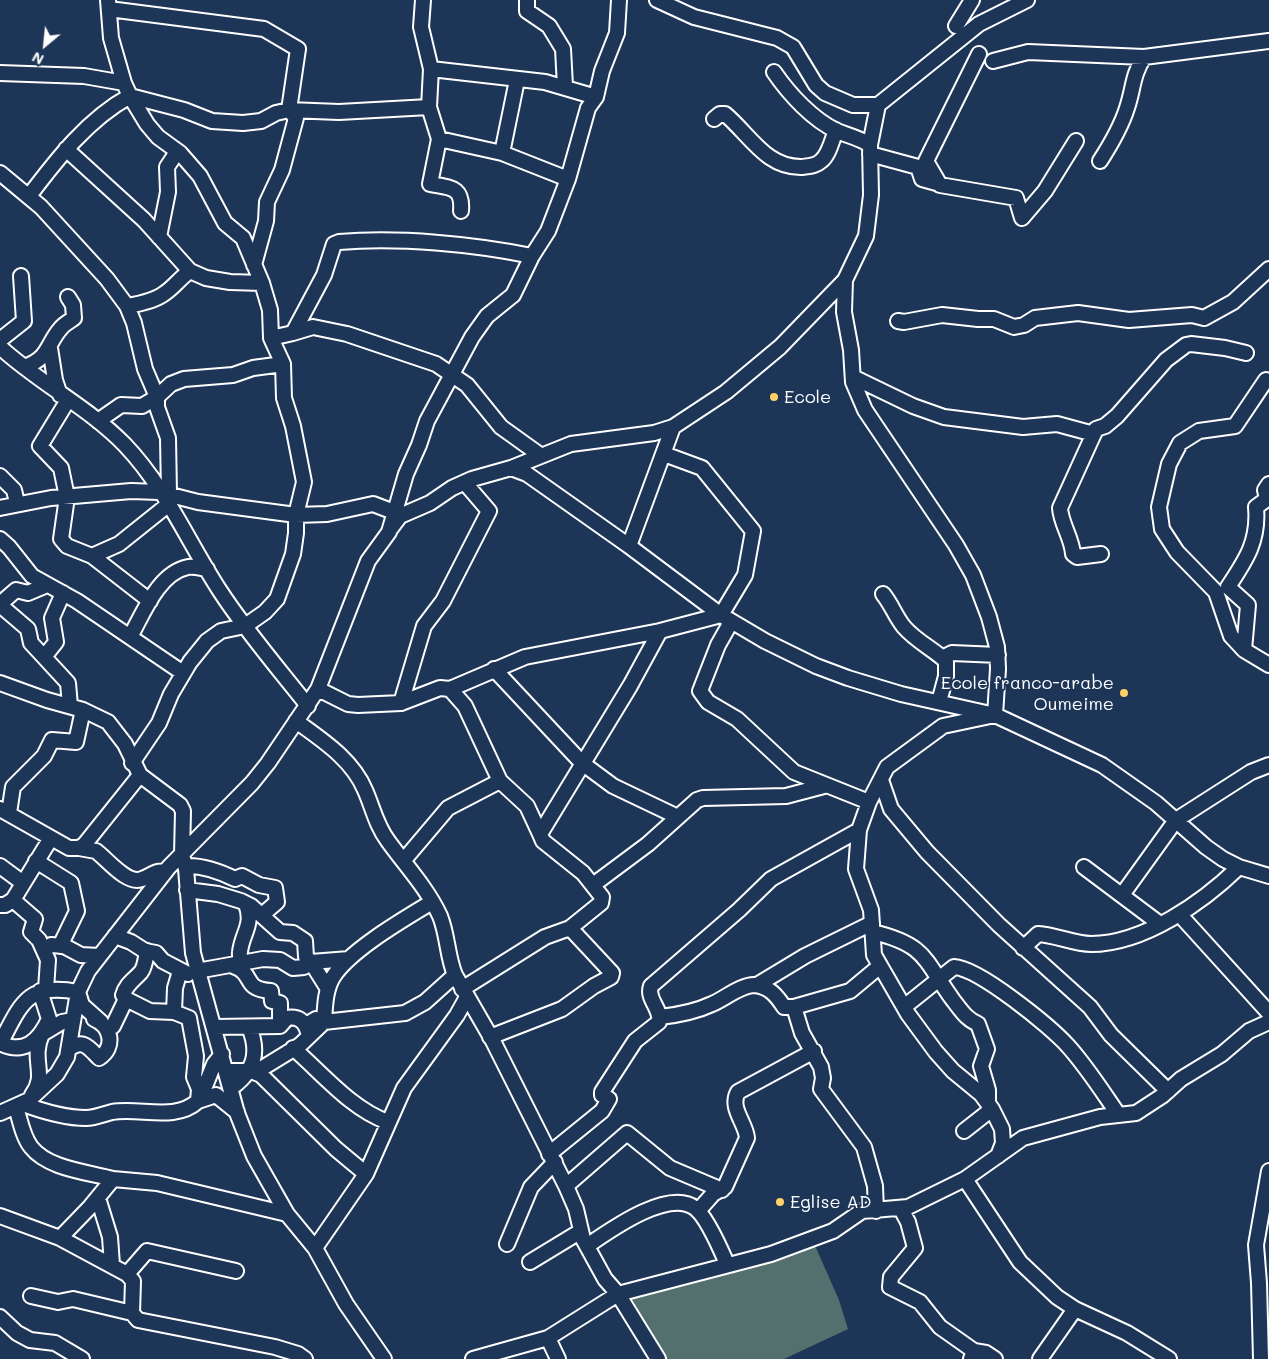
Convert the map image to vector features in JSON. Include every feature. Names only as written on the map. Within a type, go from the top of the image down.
[{"type":"street","points":[[423,0],[420,16],[422,36],[431,69],[429,107],[439,139],[430,184],[452,188],[457,192],[462,201],[461,211]]},
{"type":"street","points":[[527,0],[527,11],[549,26],[564,49],[565,86]]},
{"type":"street","points":[[389,532],[406,474],[420,445],[427,421],[452,374],[487,316],[513,295],[532,256],[548,231],[568,179],[588,108],[596,97],[602,71],[617,33],[619,0]]},
{"type":"street","points":[[657,0],[694,17],[777,38],[793,47],[816,85],[825,93],[853,105],[878,105],[978,24],[1027,0]]},
{"type":"street","points":[[956,26],[972,0]]},
{"type":"street","points":[[79,848],[84,845],[136,769],[171,694],[183,673],[207,642],[221,631],[244,626],[264,612],[277,599],[292,554],[296,532],[296,516],[304,482],[293,426],[284,398],[283,364],[271,338],[270,310],[262,283],[254,265],[243,238],[225,223],[200,176],[147,124],[130,96],[124,83],[111,38],[108,4],[264,29],[298,49],[289,110],[296,118],[282,170],[267,202],[266,221],[254,265]]},
{"type":"street","points":[[994,61],[1028,52],[1144,57],[1269,40]]},
{"type":"street","points":[[940,184],[926,161],[979,54]]},
{"type":"street","points":[[1100,161],[1117,134],[1133,88],[1133,76],[1144,57]]},
{"type":"street","points":[[431,69],[565,86],[596,97]]},
{"type":"street","points":[[774,72],[787,91],[836,130],[861,139],[870,149],[918,167],[922,179],[1016,198],[1022,218],[1045,191],[1076,141]]},
{"type":"street","points":[[0,73],[84,76],[124,83]]},
{"type":"street","points":[[502,153],[517,80]]},
{"type":"street","points":[[130,96],[184,110],[212,121],[253,123],[276,113],[289,110],[339,112],[429,107]]},
{"type":"street","points":[[29,196],[66,149],[84,132],[130,96]]},
{"type":"street","points":[[0,1113],[23,1104],[57,1074],[69,1049],[78,992],[88,971],[165,872],[183,860],[252,783],[308,706],[318,688],[368,561],[400,516],[430,503],[452,488],[511,468],[571,444],[654,433],[673,427],[726,392],[780,347],[846,280],[866,236],[871,195],[870,149],[878,105]]},
{"type":"street","points":[[714,119],[720,114],[725,114],[757,147],[780,164],[790,167],[810,166],[820,162],[826,155],[836,130]]},
{"type":"street","points":[[439,139],[502,153],[568,179]]},
{"type":"street","points":[[66,149],[144,220],[190,271],[206,278],[230,282],[262,283]]},
{"type":"street","points":[[159,237],[168,192],[167,167],[177,152]]},
{"type":"street","points":[[0,173],[29,196],[107,278],[127,306],[134,322],[145,369],[158,397],[157,407],[168,438],[166,496],[119,544],[92,556]]},
{"type":"street","points":[[293,333],[324,275],[334,244],[339,242],[377,238],[508,251],[532,256]]},
{"type":"street","points":[[898,321],[904,322],[942,315],[978,320],[989,318],[1014,327],[1024,325],[1036,318],[1078,313],[1129,320],[1192,315],[1204,318],[1233,302],[1269,269]]},
{"type":"street","points":[[127,306],[143,304],[165,294],[176,281],[190,271]]},
{"type":"street","points":[[0,340],[24,321],[21,276]]},
{"type":"street","points":[[846,280],[844,312],[851,350],[853,377],[865,410],[956,545],[973,575],[989,617],[998,655],[995,715]]},
{"type":"street","points":[[24,367],[35,363],[50,348],[61,328],[74,318],[73,305],[68,297]]},
{"type":"street","points":[[271,338],[313,327],[347,334],[436,364],[467,385],[501,426],[540,455]]},
{"type":"street","points":[[1101,554],[1077,557],[1073,554],[1070,539],[1061,519],[1060,508],[1096,429],[1111,422],[1127,406],[1154,371],[1186,345],[1208,345],[1246,353]]},
{"type":"street","points":[[0,346],[64,398],[98,421],[124,445],[143,467],[166,496],[207,569],[244,626],[308,706]]},
{"type":"street","points":[[50,348],[55,380],[64,398]]},
{"type":"street","points":[[98,421],[121,405],[142,406],[158,397],[171,384],[184,379],[233,375],[253,368],[283,364]]},
{"type":"street","points":[[853,377],[913,406],[944,417],[1022,428],[1057,424],[1094,434]]},
{"type":"street","points":[[1266,380],[1235,426],[1199,431],[1180,443],[1169,464],[1159,507],[1162,529],[1177,552],[1216,592],[1232,636],[1244,650],[1269,666]]},
{"type":"street","points":[[64,398],[40,446],[61,468],[68,497],[61,539],[67,546],[92,556],[150,601]]},
{"type":"street","points":[[629,546],[673,427]]},
{"type":"street","points":[[664,454],[702,468],[753,531],[745,575],[726,618],[718,645],[700,691],[708,702],[737,719],[794,772],[824,786],[869,802]]},
{"type":"street","points":[[511,468],[536,479],[548,491],[629,546],[726,618],[816,666],[886,690],[995,715],[1102,765],[1156,803],[1206,847],[1239,867],[1269,876]]},
{"type":"street","points":[[0,476],[14,490],[17,503]]},
{"type":"street","points":[[401,703],[424,626],[443,602],[468,548],[489,511],[465,483]]},
{"type":"street","points":[[1244,650],[1248,605],[1228,587],[1249,556],[1258,525],[1256,507],[1268,499],[1265,490],[1269,484]]},
{"type":"street","points":[[0,508],[17,503],[131,490],[206,504],[296,516],[327,514],[373,504],[394,512]]},
{"type":"street","points":[[0,539],[9,547],[26,571],[63,593],[183,673]]},
{"type":"street","points":[[130,637],[150,601],[168,577],[188,567],[207,569]]},
{"type":"street","points":[[47,585],[28,592],[16,590],[0,605],[28,629],[31,644],[68,682],[76,708],[76,742],[52,740],[44,756],[13,787],[5,811],[69,848],[96,851],[106,862],[132,880],[141,880],[158,871],[165,872]]},
{"type":"street","points":[[44,657],[56,642],[52,618],[63,593]]},
{"type":"street","points":[[883,594],[891,602],[904,627],[924,646],[946,661]]},
{"type":"street","points":[[318,688],[348,704],[401,703],[440,688],[450,689],[525,657],[726,618]]},
{"type":"street","points":[[540,834],[626,693],[660,631]]},
{"type":"street","points":[[939,702],[946,676],[946,656],[952,652],[998,655]]},
{"type":"street","points":[[494,669],[582,763],[613,786],[678,818]]},
{"type":"street","points":[[0,683],[98,716],[117,731],[136,769],[180,805],[183,811],[183,860],[193,953],[237,1113],[254,1156],[287,1214],[315,1248],[346,1304],[384,1359]]},
{"type":"street","points":[[315,1248],[366,1174],[404,1088],[457,1015],[465,993],[545,936],[570,928],[601,903],[602,897],[593,885],[583,873],[543,841],[527,806],[500,781],[465,706],[450,689]]},
{"type":"street","points":[[990,1106],[936,1052],[904,1007],[880,966],[874,955],[871,910],[856,869],[859,830],[869,802],[893,761],[944,726],[995,715]]},
{"type":"street","points":[[296,721],[328,745],[355,772],[365,788],[380,828],[432,902],[446,933],[451,964],[455,975],[490,1037],[566,1186],[587,1246],[605,1279],[618,1294],[658,1359]]},
{"type":"street","points":[[1122,895],[1176,820],[1254,770],[1269,765]]},
{"type":"street","points":[[881,780],[885,798],[896,816],[927,852],[1023,948],[1090,1007],[1111,1034],[1168,1091]]},
{"type":"street","points":[[404,860],[448,808],[457,801],[500,781]]},
{"type":"street","points":[[593,885],[648,844],[697,800],[703,798],[786,796],[824,786]]},
{"type":"street","points":[[660,1017],[649,993],[650,986],[732,916],[771,879],[859,830]]},
{"type":"street","points":[[51,838],[23,883],[6,902],[35,919],[31,932],[40,940],[47,944],[64,946],[81,955],[99,956]]},
{"type":"street","points":[[183,860],[235,879],[242,876],[259,885],[275,888],[278,902],[262,915]]},
{"type":"street","points":[[36,861],[71,883],[77,911],[60,946]]},
{"type":"street","points":[[0,866],[23,883]]},
{"type":"street","points":[[1084,867],[1160,924]]},
{"type":"street","points":[[1023,948],[1038,934],[1088,944],[1120,939],[1180,915],[1218,887],[1239,867]]},
{"type":"street","points":[[187,890],[218,894],[246,904],[262,915],[280,932],[301,937],[306,945],[306,957],[312,962],[328,989]]},
{"type":"street","points":[[324,1022],[328,989],[333,977],[349,959],[432,902]]},
{"type":"street","points":[[237,965],[249,922],[246,904]]},
{"type":"street","points":[[1180,915],[1269,1013]]},
{"type":"street","points":[[490,1037],[562,1009],[594,986],[611,977],[612,974],[570,928]]},
{"type":"street","points":[[660,1017],[684,1014],[711,1005],[750,986],[757,985],[805,956],[872,928],[897,938],[913,946],[928,960],[939,980],[968,1020],[978,1024],[987,1049],[981,1066],[988,1090],[990,1106],[1002,1130],[1003,1143],[998,1156]]},
{"type":"street","points":[[115,936],[147,951],[156,953],[164,961],[180,971],[199,977],[255,960],[272,958],[280,960],[293,968],[299,968],[312,962],[349,959]]},
{"type":"street","points":[[23,1104],[39,1086],[36,1050],[49,1020],[43,990],[48,960],[40,940]]},
{"type":"street","points":[[147,951],[142,971],[133,978],[123,995],[126,999],[150,1011],[174,1012],[189,1018]]},
{"type":"street","points":[[237,965],[244,971],[256,990],[271,991],[272,1001],[280,1004],[280,1026]]},
{"type":"street","points":[[757,985],[776,994],[784,1006],[794,1007],[850,991],[880,966]]},
{"type":"street","points":[[904,1007],[954,967],[961,967],[982,977],[1067,1044],[1091,1074],[1118,1114]]},
{"type":"street","points":[[174,1012],[180,971]]},
{"type":"street","points":[[23,1104],[50,1112],[86,1118],[112,1112],[175,1112],[186,1110],[198,1102],[216,1095],[229,1079],[253,1072],[293,1048],[308,1031],[324,1022],[405,1013],[425,1002],[455,975]]},
{"type":"street","points":[[78,992],[43,990],[23,1002],[0,1044],[18,1048],[27,1047],[42,1034],[73,1017],[105,1026],[113,1026],[126,999]]},
{"type":"street","points":[[69,1049],[79,1043],[87,1045],[99,1058],[105,1053],[109,1045],[105,1026],[82,1005],[78,992]]},
{"type":"street","points":[[794,1007],[802,1033],[814,1051],[824,1078],[821,1088],[864,1147],[875,1186],[876,1211]]},
{"type":"street","points":[[189,1018],[198,1012],[209,1010]]},
{"type":"street","points":[[214,1027],[280,1026],[287,1018],[292,1017],[302,1020],[308,1031]]},
{"type":"street","points":[[507,1244],[531,1187],[552,1158],[602,1111],[610,1099],[602,1095],[602,1092],[610,1078],[635,1042],[655,1026],[660,1017]]},
{"type":"street","points":[[189,1018],[196,1056],[194,1078],[200,1096],[198,1102]]},
{"type":"street","points":[[473,1359],[548,1338],[618,1294],[727,1264],[756,1259],[832,1231],[862,1211],[901,1209],[965,1179],[1023,1138],[1058,1127],[1118,1114],[1136,1113],[1181,1080],[1222,1054],[1248,1032],[1269,1022]]},
{"type":"street","points":[[249,1027],[255,1051],[253,1072]]},
{"type":"street","points":[[18,1048],[38,1066]]},
{"type":"street","points":[[293,1048],[353,1101],[375,1118],[388,1122]]},
{"type":"street","points":[[698,1211],[713,1194],[722,1190],[747,1138],[736,1108],[738,1092],[814,1051]]},
{"type":"street","points":[[198,1102],[203,1095],[214,1064],[222,1054]]},
{"type":"street","points":[[253,1072],[273,1085],[336,1149],[366,1174]]},
{"type":"street","points":[[216,1095],[237,1113]]},
{"type":"street","points":[[23,1104],[30,1146],[41,1156],[58,1164],[113,1179],[156,1183],[287,1214]]},
{"type":"street","points":[[964,1131],[990,1106]]},
{"type":"street","points":[[566,1186],[627,1133],[670,1168],[722,1190]]},
{"type":"street","points":[[1261,1359],[1256,1245],[1269,1171]]},
{"type":"street","points":[[60,1238],[98,1198],[113,1179]]},
{"type":"street","points":[[965,1179],[1020,1262],[1057,1297],[1075,1309],[1127,1333],[1169,1359]]},
{"type":"street","points":[[98,1198],[110,1237],[112,1265]]},
{"type":"street","points":[[587,1246],[647,1209],[681,1203],[693,1206],[698,1211],[727,1264]]},
{"type":"street","points":[[901,1209],[908,1222],[915,1248],[891,1277],[890,1287],[920,1302],[940,1327],[972,1355],[986,1353],[995,1359]]},
{"type":"street","points":[[0,1216],[60,1238],[127,1274],[133,1281],[132,1313]]},
{"type":"street","points":[[530,1262],[581,1231]]},
{"type":"street","points":[[127,1274],[147,1251],[236,1271]]},
{"type":"street","points":[[31,1296],[58,1302],[73,1299],[132,1313],[138,1320],[146,1323],[275,1347],[298,1354],[305,1359]]},
{"type":"street","points":[[1040,1359],[1075,1309]]},
{"type":"street","points":[[0,1317],[17,1333],[30,1340],[55,1343],[82,1359]]},
{"type":"street","points":[[548,1338],[558,1359]]},
{"type":"green space","points":[[813,1241],[839,1300],[848,1329],[784,1359],[663,1359],[629,1293]]},
{"type":"place","name":"Ecole","points":[[774,397]]},
{"type":"place","name":"Ecole franco-arabe Oumeime","points":[[1124,693]]},
{"type":"place","name":"Eglise AD","points":[[780,1202]]}]
